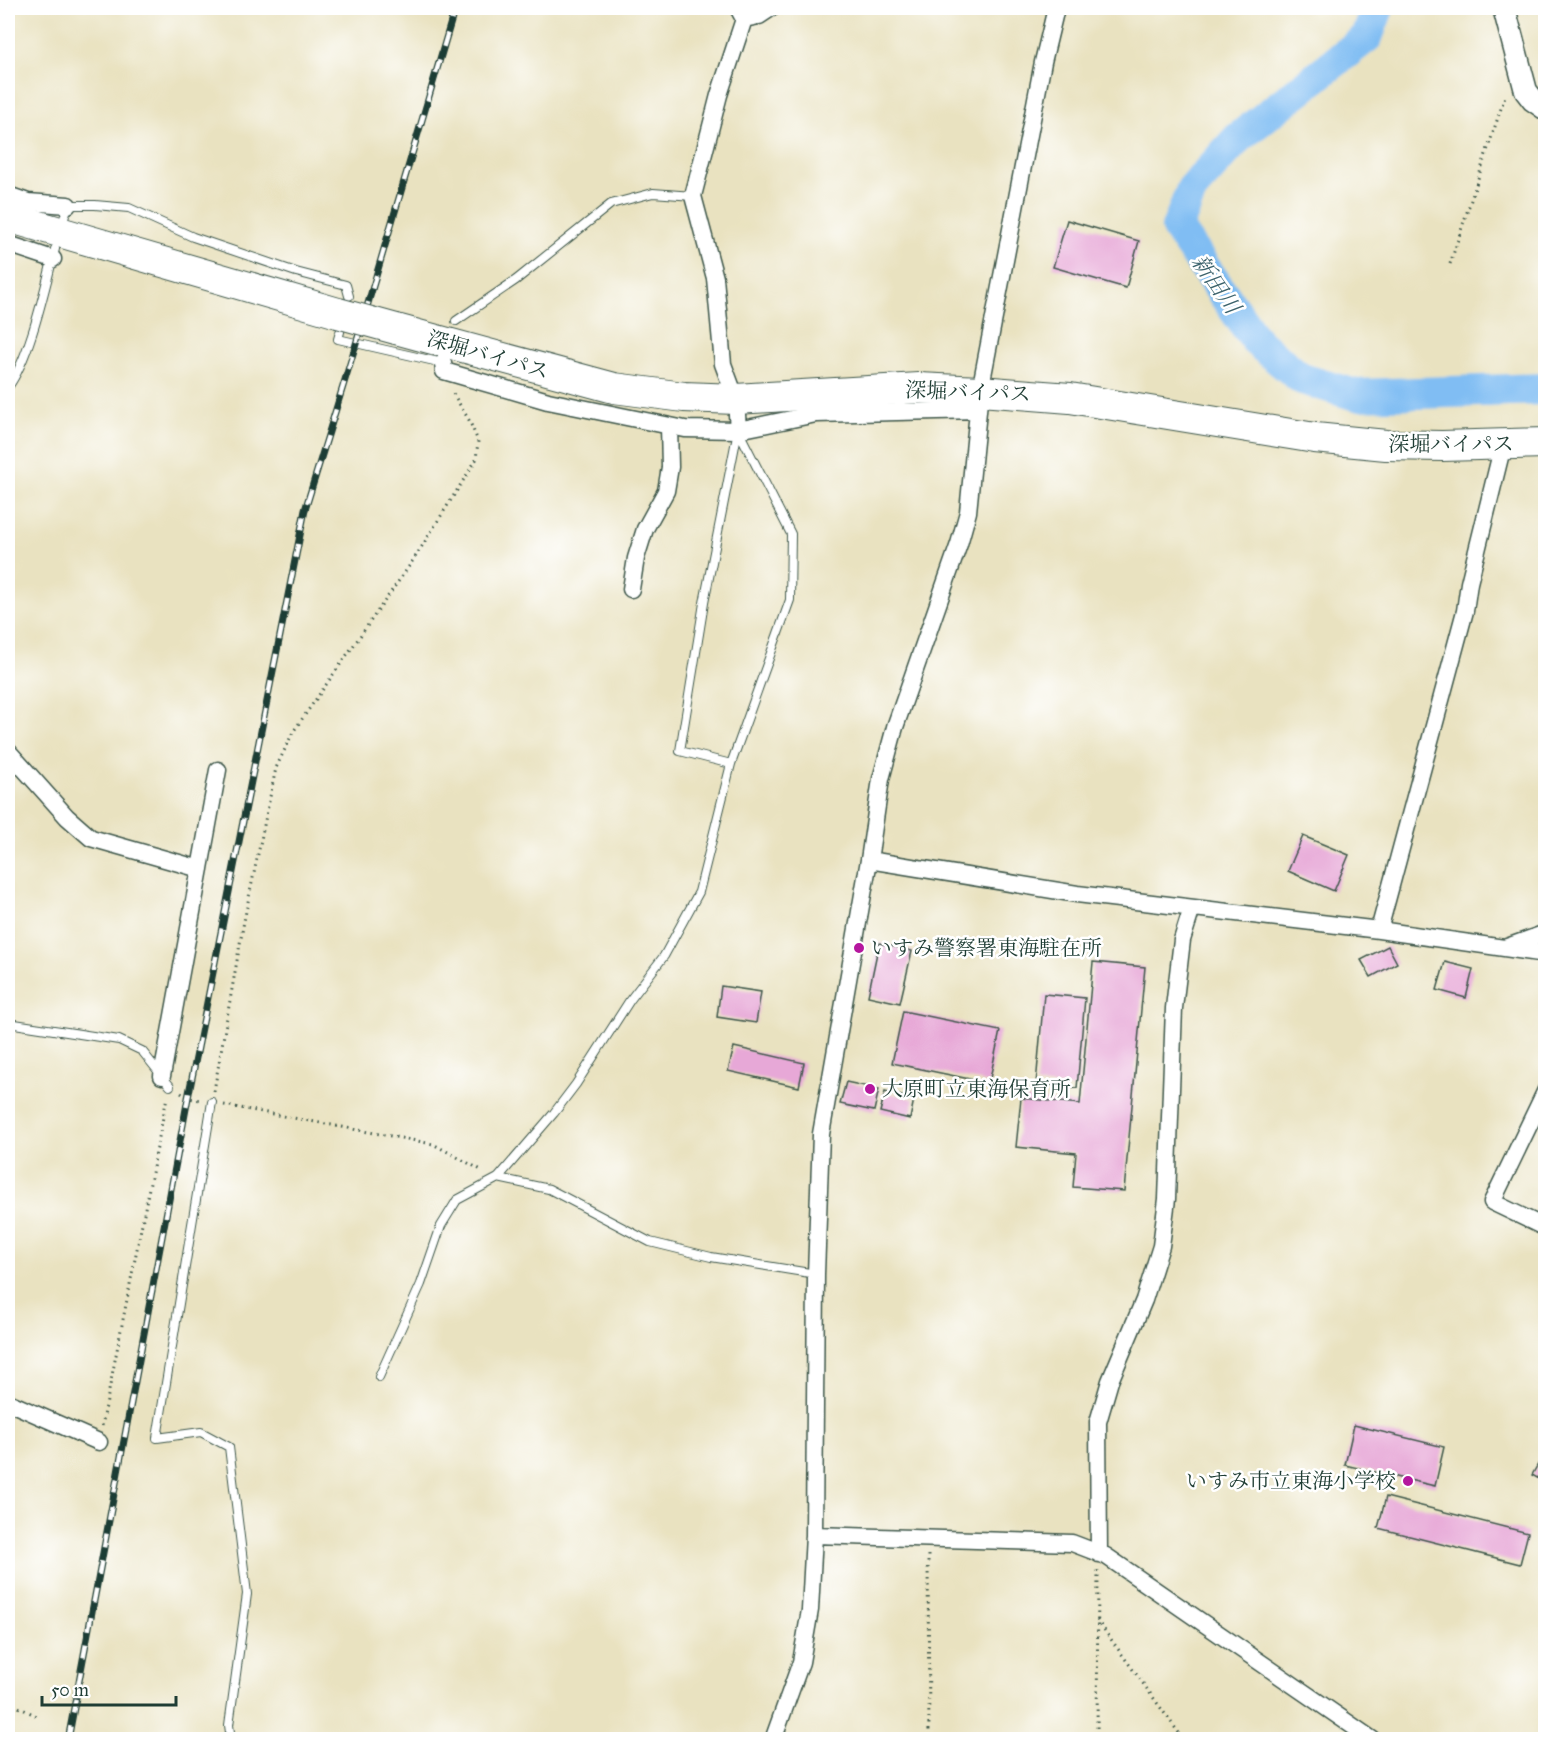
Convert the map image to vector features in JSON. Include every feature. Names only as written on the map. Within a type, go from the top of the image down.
[{"type":"highway","points":[[8,218],[342,313]]},
{"type":"highway","name":"深堀バイパス","points":[[342,313],[614,388],[684,397],[736,399],[920,388],[979,400],[1070,398],[1315,438],[1397,445],[1545,443]]},
{"type":"street","points":[[738,430],[736,399],[723,364],[715,278],[693,196],[741,13],[759,16],[771,8]]},
{"type":"street","points":[[773,1740],[801,1662],[810,1610],[814,1535],[816,1274],[821,1134],[884,769],[895,727],[968,512],[979,400],[1043,62],[1056,8]]},
{"type":"street","points":[[1504,8],[1526,91],[1545,109]]},
{"type":"street","points":[[8,195],[28,202],[68,205]]},
{"type":"street","points":[[8,244],[54,254]]},
{"type":"street","points":[[443,367],[548,401],[685,429],[738,430],[816,414],[979,400]]},
{"type":"street","points":[[631,589],[636,558],[645,530],[666,491],[670,467],[669,426]]},
{"type":"street","points":[[1379,930],[1465,611],[1469,583],[1503,445]]},
{"type":"street","points":[[8,751],[67,817],[91,838],[200,869]]},
{"type":"street","points":[[166,1081],[218,770]]},
{"type":"street","points":[[869,860],[1077,894],[1379,930],[1545,954]]},
{"type":"street","points":[[1099,1554],[1098,1422],[1110,1381],[1144,1300],[1161,1246],[1167,1199],[1174,1008],[1182,940],[1192,908]]},
{"type":"street","points":[[1503,948],[1545,933]]},
{"type":"street","points":[[1545,1090],[1492,1202],[1545,1228]]},
{"type":"street","points":[[8,1402],[99,1442]]},
{"type":"street","points":[[814,1535],[1072,1543],[1099,1554],[1373,1740]]},
{"type":"lane","points":[[456,321],[516,280],[611,204],[653,193],[693,196]]},
{"type":"lane","points":[[63,222],[68,205],[129,208],[193,237],[246,253],[296,272],[346,285],[338,339],[443,367]]},
{"type":"lane","points":[[8,387],[15,377],[28,344],[54,254]]},
{"type":"lane","points":[[731,764],[680,751],[704,603],[738,430]]},
{"type":"lane","points":[[379,1377],[421,1284],[441,1226],[457,1200],[498,1178],[570,1091],[630,1000],[664,956],[699,892],[731,764],[790,600],[791,534],[738,430]]},
{"type":"lane","points":[[8,1023],[119,1040],[142,1051],[166,1081]]},
{"type":"lane","points":[[212,1102],[157,1438],[201,1432],[229,1447],[247,1594],[229,1725],[231,1740]]},
{"type":"lane","points":[[498,1178],[549,1189],[650,1242],[711,1257],[816,1274]]},
{"type":"path","points":[[1450,264],[1505,94],[1520,71]]},
{"type":"path","points":[[212,1102],[244,921],[276,768],[293,732],[414,559],[476,460],[478,441],[469,420],[448,385],[443,367]]},
{"type":"path","points":[[99,1442],[166,1081],[188,1098],[433,1144],[498,1178]]},
{"type":"path","points":[[928,1539],[929,1740]]},
{"type":"path","points":[[1097,1740],[1099,1554]]},
{"type":"path","points":[[1097,1619],[1184,1740]]},
{"type":"path","points":[[8,1702],[37,1716]]},
{"type":"building","points":[[1067,220],[1139,241],[1126,288],[1053,267]]},
{"type":"building","points":[[1303,836],[1349,855],[1334,891],[1288,871]]},
{"type":"building","points":[[879,943],[912,951],[900,1003],[868,996]]},
{"type":"building","points":[[1388,946],[1397,963],[1371,977],[1361,960]]},
{"type":"building","points":[[1093,962],[1145,967],[1124,1191],[1073,1187],[1076,1153],[1016,1147],[1021,1098],[1080,1104]]},
{"type":"building","points":[[1445,962],[1473,969],[1466,998],[1437,990]]},
{"type":"building","points":[[721,986],[761,992],[756,1023],[717,1017]]},
{"type":"building","points":[[1044,994],[1085,998],[1077,1088],[1036,1084]]},
{"type":"building","points":[[903,1011],[1000,1031],[989,1083],[892,1063]]},
{"type":"building","points":[[734,1047],[804,1063],[799,1087],[728,1071]]},
{"type":"building","points":[[846,1082],[879,1089],[874,1111],[840,1104]]},
{"type":"building","points":[[885,1092],[914,1099],[910,1119],[880,1112]]},
{"type":"building","points":[[1354,1425],[1444,1447],[1435,1486],[1345,1465]]},
{"type":"building","points":[[1546,1450],[1546,1483],[1532,1475]]},
{"type":"building","points":[[1386,1497],[1528,1533],[1520,1564],[1378,1528]]},
{"type":"waterway","name":"新田川","points":[[1378,8],[1367,37],[1238,138],[1192,189],[1177,228],[1257,342],[1302,379],[1356,395],[1546,389]]},
{"type":"railway","points":[[68,1740],[188,1098],[305,510],[455,8]]},
{"type":"place","name":"いすみ警察署東海駐在所","points":[[859,948]]},
{"type":"place","name":"大原町立東海保育所","points":[[870,1089]]},
{"type":"place","name":"いすみ市立東海小学校","points":[[1408,1481]]}]
